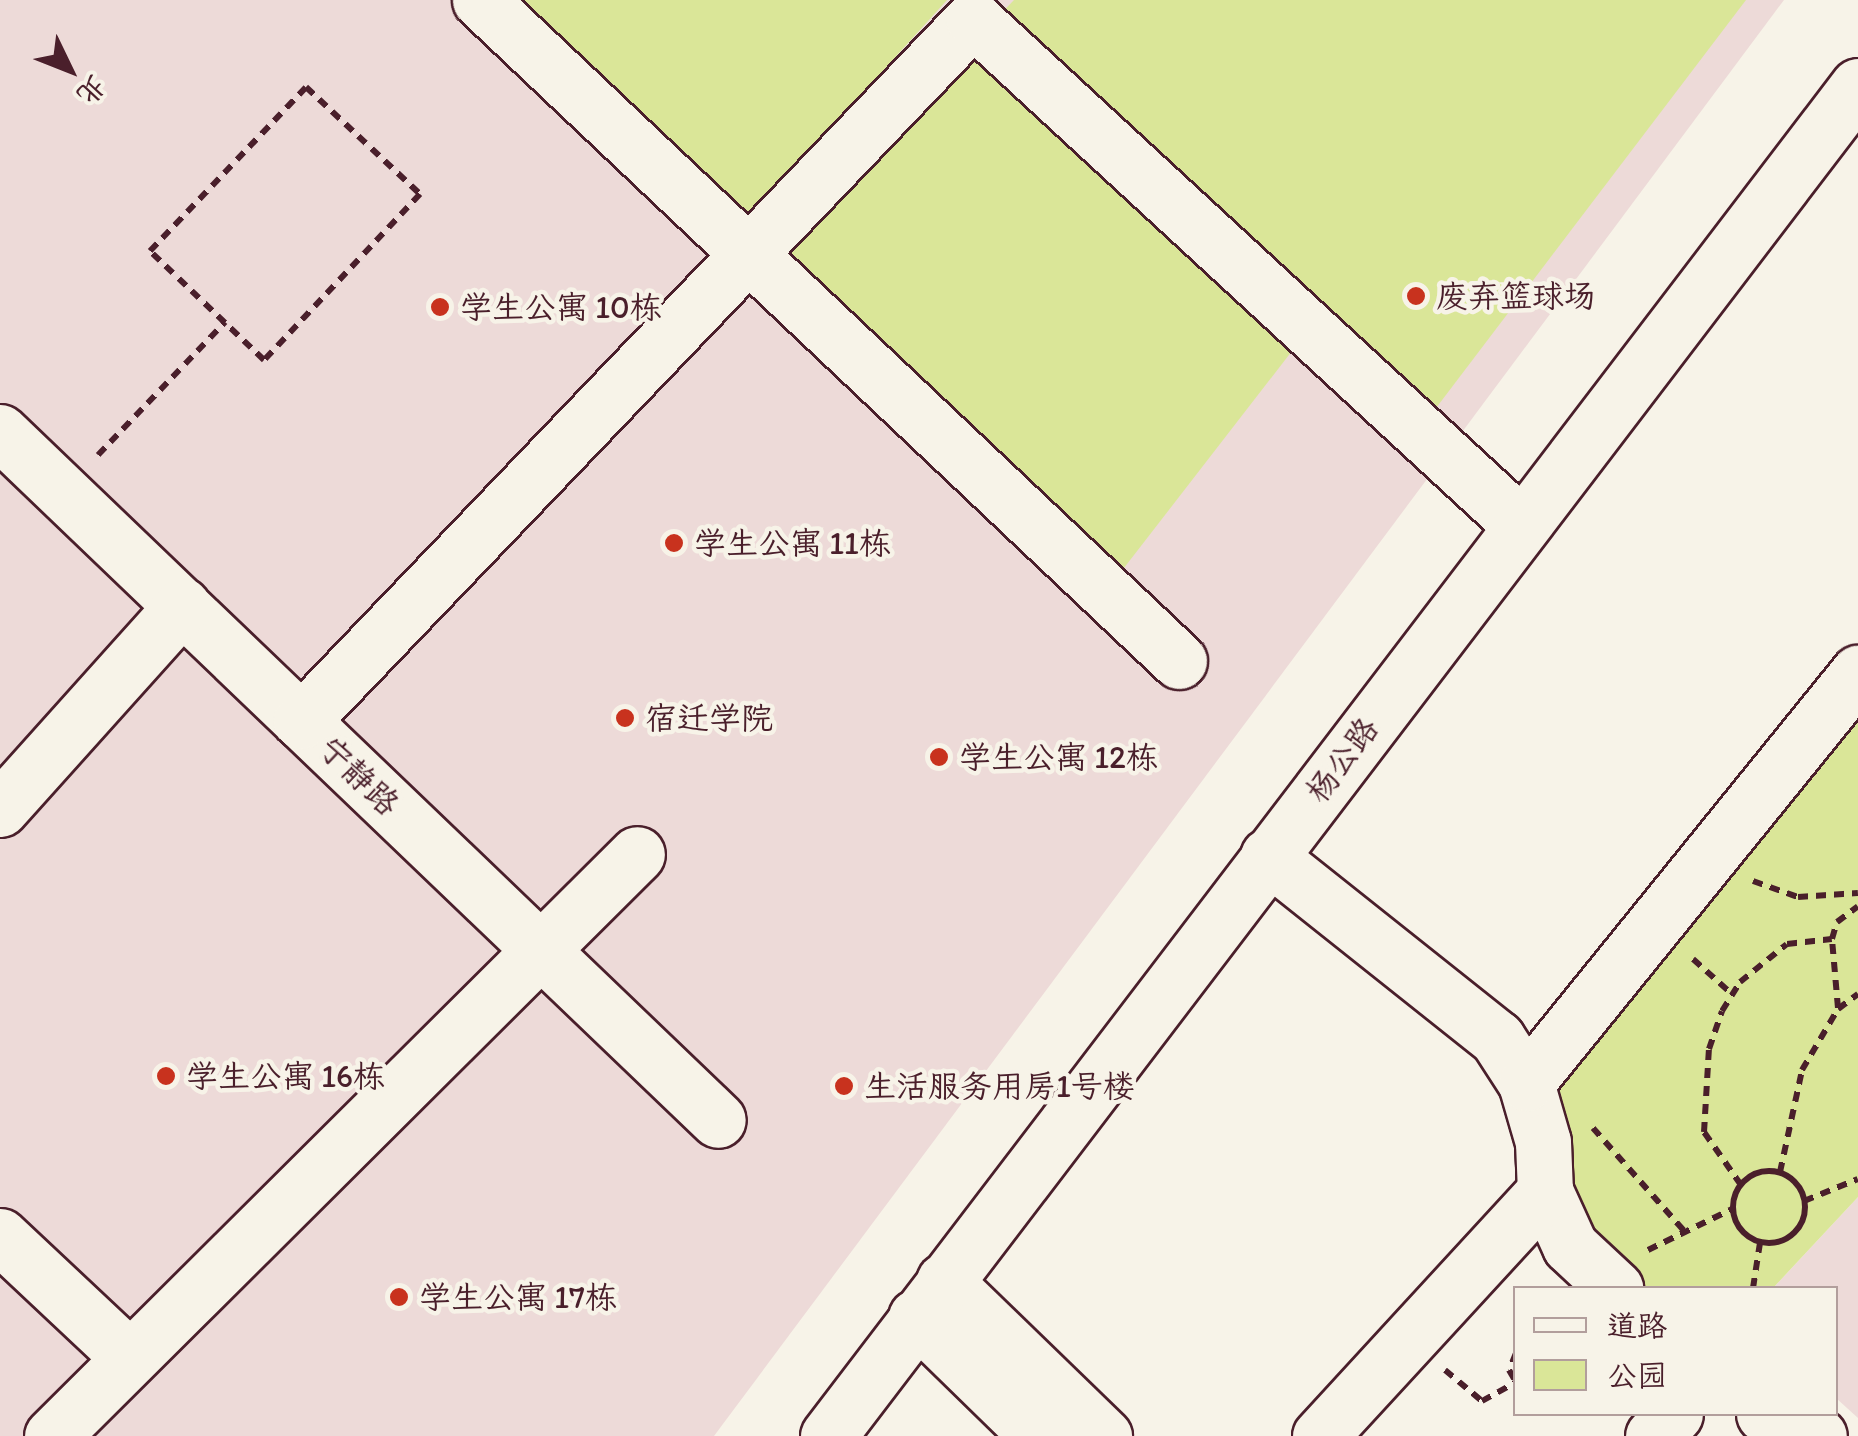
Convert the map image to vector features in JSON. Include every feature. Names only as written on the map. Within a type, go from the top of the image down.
[{"type":"street","points":[[480,0],[1179,661]]},
{"type":"street","points":[[301,721],[974,19],[1521,524]]},
{"type":"street","name":"杨公路","points":[[828,1436],[1858,86]]},
{"type":"street","name":"宁静路","points":[[0,432],[718,1120]]},
{"type":"street","points":[[0,809],[182,606]]},
{"type":"street","points":[[1532,1076],[1858,673]]},
{"type":"street","points":[[66,1431],[130,1357],[637,854]]},
{"type":"street","points":[[1268,856],[1464,1006],[1532,1076],[1544,1142],[1545,1192],[1570,1246],[1609,1283]]},
{"type":"street","points":[[1320,1436],[1545,1192]]},
{"type":"street","points":[[0,1236],[130,1357]]},
{"type":"street","points":[[930,1299],[1038,1436]]},
{"type":"street","points":[[930,1299],[1104,1436]]},
{"type":"street","points":[[1653,1436],[1673,1416]]},
{"type":"street","points":[[1769,1416],[1819,1436]]},
{"type":"path","points":[[306,87],[420,194],[264,360],[225,322],[150,252],[306,87]]},
{"type":"path","points":[[93,460],[225,322]]},
{"type":"path","points":[[1703,864],[1798,897],[1857,899]]},
{"type":"path","points":[[1838,1008],[1832,939],[1837,922],[1857,899]]},
{"type":"path","points":[[1741,1185],[1704,1132],[1708,1049],[1722,1011],[1740,982],[1787,944],[1832,939]]},
{"type":"path","points":[[1780,1172],[1802,1070],[1838,1008],[1858,994]]},
{"type":"path","points":[[1532,1076],[1684,1231]]},
{"type":"path","points":[[1780,1172],[1797,1183],[1804,1201],[1798,1230],[1781,1242],[1760,1243],[1736,1224],[1732,1209],[1741,1185],[1751,1174],[1780,1172]]},
{"type":"path","points":[[1804,1201],[1858,1179]]},
{"type":"path","points":[[1609,1283],[1684,1231],[1732,1209]]},
{"type":"path","points":[[1753,1286],[1760,1243]]},
{"type":"path","points":[[1411,1338],[1482,1401],[1513,1384]]},
{"type":"shaded area","name":"宿迁学院","points":[[0,0],[1784,0],[714,1436],[0,1436]]},
{"type":"shaded area","points":[[1858,1197],[1858,1418],[1838,1400],[1838,1286],[1775,1286]]},
{"type":"green space","points":[[509,0],[947,0],[744,224]]},
{"type":"green space","name":"废弃篮球场","points":[[1014,0],[1746,0],[1433,412],[991,24]]},
{"type":"green space","points":[[962,57],[974,60],[1292,351],[1117,577],[770,257]]},
{"type":"green space","points":[[1858,700],[1858,1197],[1775,1286],[1644,1286],[1597,1241],[1582,1212],[1571,1177],[1571,1146],[1544,1088]]},
{"type":"place","name":"废弃篮球场","points":[[1416,296]]},
{"type":"place","name":"学生公寓 10栋","points":[[440,307]]},
{"type":"place","name":"学生公寓 11栋","points":[[674,543]]},
{"type":"place","name":"宿迁学院","points":[[625,718]]},
{"type":"place","name":"学生公寓 12栋","points":[[939,757]]},
{"type":"place","name":"学生公寓 16栋","points":[[166,1076]]},
{"type":"place","name":"生活服务用房1号楼","points":[[844,1086]]},
{"type":"place","name":"学生公寓 17栋","points":[[399,1297]]}]
